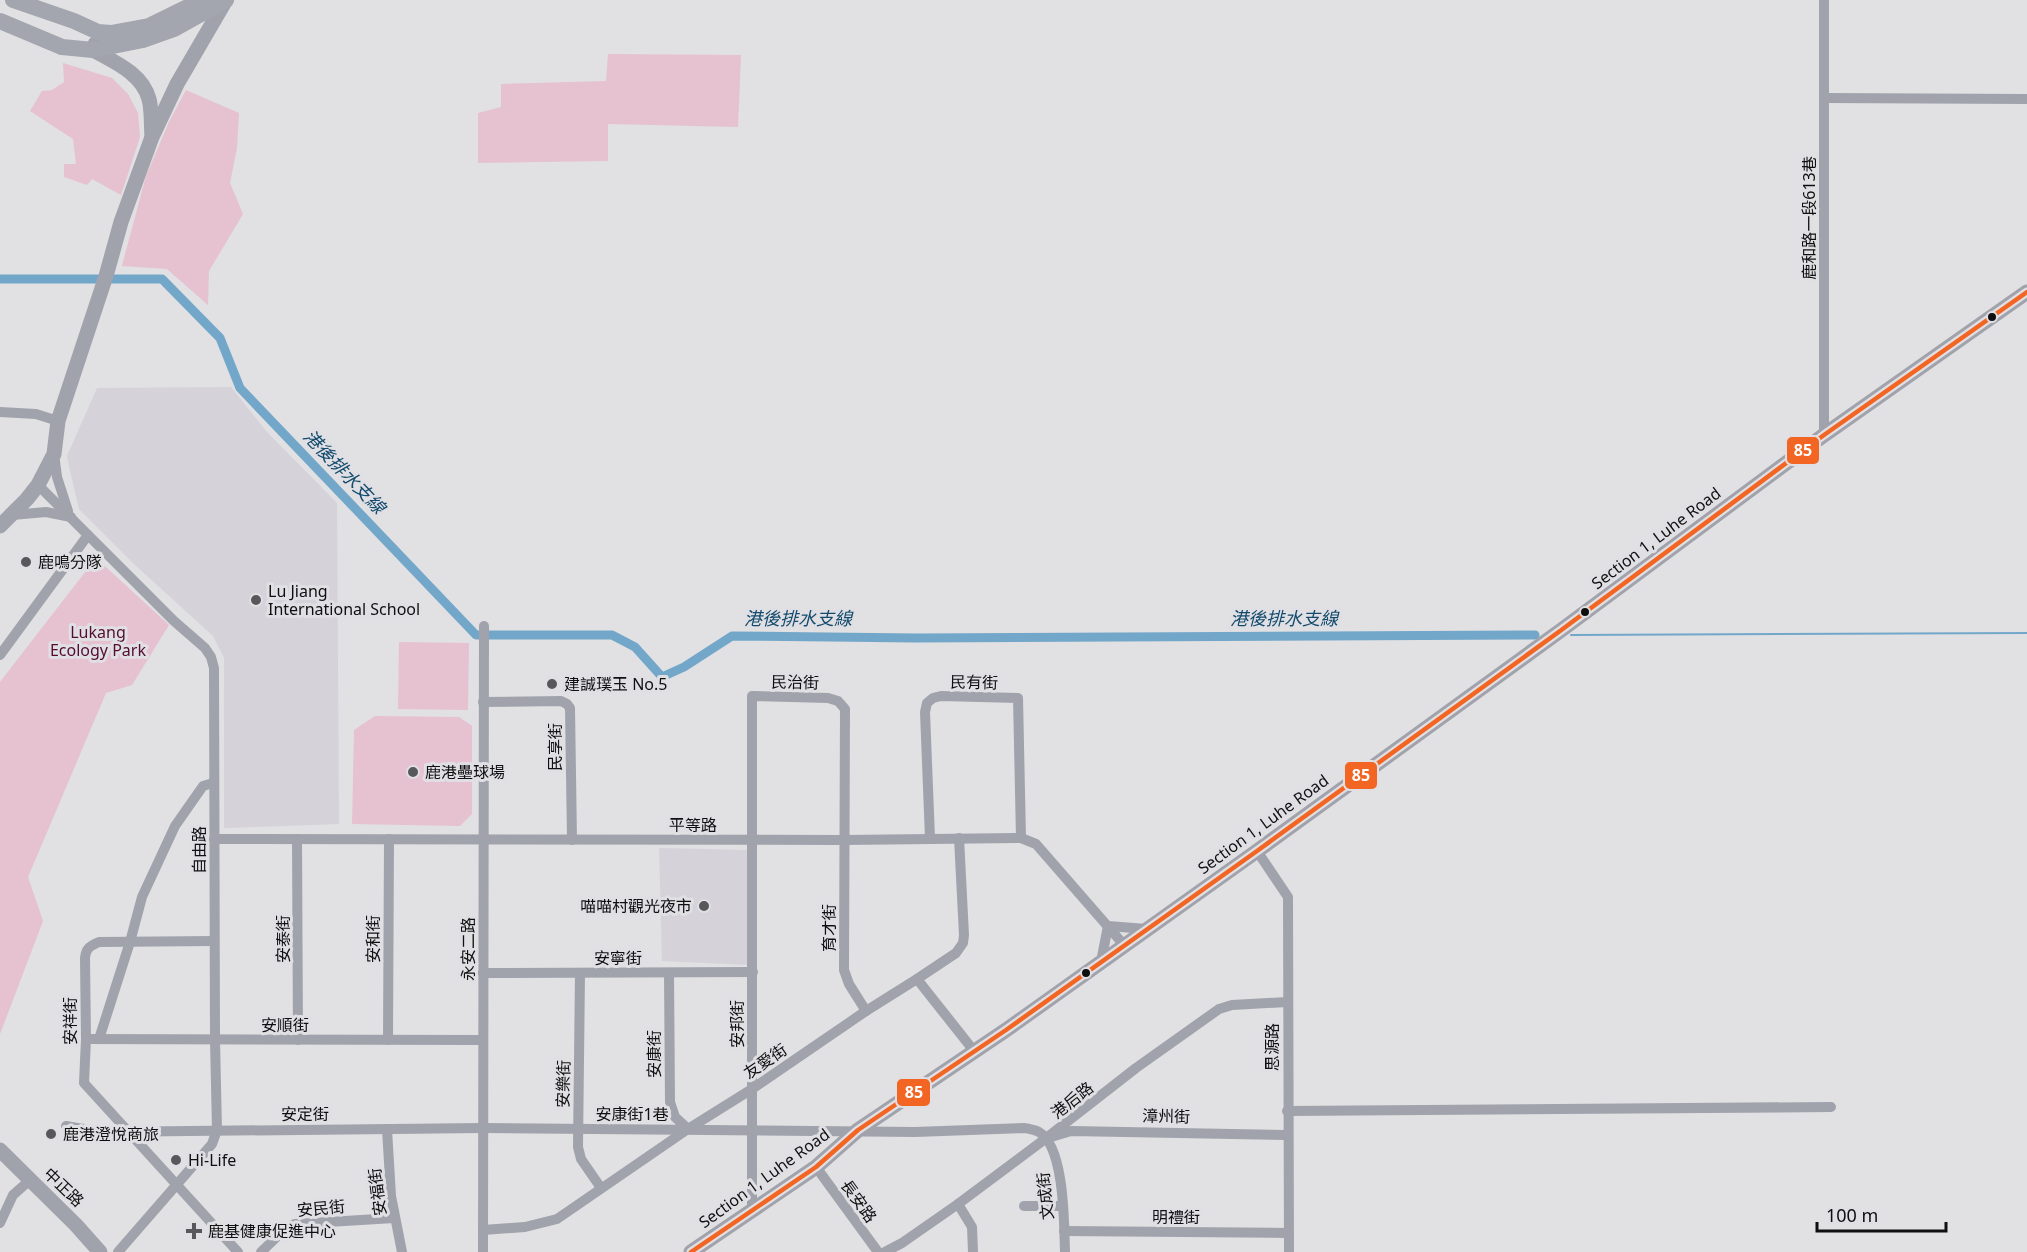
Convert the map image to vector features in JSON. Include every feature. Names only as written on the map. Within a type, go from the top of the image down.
[{"type":"main road","points":[[13,0],[74,21],[98,32],[111,33],[149,26],[202,0]]},
{"type":"main road","points":[[0,21],[62,47],[93,50],[143,40],[174,29],[226,0]]},
{"type":"main road","points":[[0,526],[38,485],[54,454],[58,421],[121,222],[152,137],[177,84],[226,0]]},
{"type":"main road","points":[[93,50],[98,32]]},
{"type":"main road","points":[[93,50],[132,72],[142,85],[149,98],[152,137]]},
{"type":"main road","name":"Section 1, Luhe Road","points":[[691,1252],[816,1167],[858,1130],[975,1051],[1257,851],[1560,631],[1824,435],[2027,292]]},
{"type":"main road","name":"中正路","points":[[0,1150],[100,1252]]},
{"type":"street","name":"鹿和路一段613巷","points":[[1824,0],[1824,435]]},
{"type":"street","points":[[1824,98],[2027,99]]},
{"type":"street","points":[[0,412],[36,414],[58,421]]},
{"type":"street","points":[[54,454],[63,499],[71,517]]},
{"type":"street","name":"自由路","points":[[38,485],[205,648],[211,657],[214,668],[217,1130]]},
{"type":"street","points":[[12,514],[46,512],[71,517]]},
{"type":"street","points":[[0,655],[88,536]]},
{"type":"street","name":"永安二路","points":[[483,1252],[484,626]]},
{"type":"street","name":"民治街","points":[[753,840],[752,696],[828,698],[843,705],[846,720],[844,840]]},
{"type":"street","name":"民有街","points":[[930,838],[925,712],[927,703],[941,696],[1018,698],[1021,838]]},
{"type":"street","name":"民享街","points":[[483,702],[561,701],[570,708],[572,840]]},
{"type":"street","points":[[99,1040],[142,897],[175,826],[203,786],[213,783]]},
{"type":"street","name":"友愛街","points":[[483,1230],[525,1227],[557,1219],[688,1129],[752,1089],[956,952],[963,943],[964,935],[959,838]]},
{"type":"street","points":[[1021,838],[1036,844],[1124,945]]},
{"type":"street","name":"平等路","points":[[214,839],[1021,838]]},
{"type":"street","name":"安泰街","points":[[297,839],[298,1040]]},
{"type":"street","name":"安和街","points":[[388,1040],[389,839]]},
{"type":"street","name":"安邦街","points":[[752,1209],[753,840]]},
{"type":"street","name":"育才街","points":[[844,840],[844,970],[849,984],[866,1011]]},
{"type":"street","name":"思源路","points":[[1257,851],[1288,897],[1289,1252]]},
{"type":"street","points":[[1108,926],[1146,929]]},
{"type":"street","points":[[1101,962],[1108,926]]},
{"type":"street","name":"安祥街","points":[[177,1186],[84,1083],[86,950],[99,942],[214,941]]},
{"type":"street","name":"安寧街","points":[[483,974],[753,972]]},
{"type":"street","name":"安樂街","points":[[580,973],[578,1147],[581,1159],[602,1188]]},
{"type":"street","name":"安康街","points":[[669,973],[669,1102],[675,1117],[688,1129]]},
{"type":"street","points":[[917,979],[975,1051]]},
{"type":"street","name":"港后路","points":[[885,1252],[902,1243],[958,1204],[1136,1068],[1219,1009],[1232,1005],[1287,1002]]},
{"type":"street","name":"安順街","points":[[86,1040],[483,1040]]},
{"type":"street","points":[[1287,1111],[1831,1107]]},
{"type":"street","name":"安定街","points":[[66,1126],[100,1132],[483,1128]]},
{"type":"street","name":"安康街1巷","points":[[483,1128],[915,1132],[1025,1128],[1039,1132],[1045,1139]]},
{"type":"street","name":"安福街","points":[[387,1129],[388,1169],[394,1218],[402,1252]]},
{"type":"street","points":[[118,1252],[212,1144],[217,1130]]},
{"type":"street","name":"漳州街","points":[[1045,1139],[1071,1131],[1287,1135]]},
{"type":"street","name":"文成街","points":[[1045,1139],[1061,1174],[1065,1252]]},
{"type":"street","name":"長安路","points":[[816,1167],[878,1252]]},
{"type":"street","points":[[0,1223],[13,1196],[30,1180]]},
{"type":"street","points":[[177,1186],[238,1252]]},
{"type":"street","points":[[958,1204],[972,1227],[973,1252]]},
{"type":"street","points":[[1024,1206],[1063,1206]]},
{"type":"street","name":"安民街","points":[[261,1252],[287,1227],[295,1224],[394,1218]]},
{"type":"street","name":"明禮街","points":[[1064,1231],[1289,1233]]},
{"type":"shaded area","name":"Lu Jiang International School","points":[[231,387],[267,432],[337,503],[339,824],[224,828],[224,658],[213,636],[135,565],[79,509],[67,456],[97,388]]},
{"type":"shaded area","name":"喵喵村觀光夜市","points":[[659,848],[747,850],[747,965],[662,961]]},
{"type":"green space","points":[[608,54],[741,55],[738,127],[608,124],[608,161],[478,163],[478,113],[501,107],[501,84],[606,81]]},
{"type":"green space","points":[[63,63],[112,78],[128,94],[138,113],[140,137],[121,195],[92,179],[87,185],[64,177],[64,164],[76,164],[73,139],[30,111],[42,91],[52,90],[64,82]]},
{"type":"green space","points":[[186,90],[239,113],[237,148],[230,183],[243,214],[209,271],[208,305],[167,269],[122,266],[146,176],[169,122]]},
{"type":"green space","name":"Lukang Ecology Park","points":[[96,558],[169,625],[132,685],[106,693],[28,877],[43,921],[0,1034],[0,682]]},
{"type":"green space","points":[[399,642],[469,643],[468,710],[398,709]]},
{"type":"green space","name":"鹿港壘球場","points":[[375,716],[459,717],[472,726],[472,814],[460,826],[352,824],[354,730]]},
{"type":"waterway","name":"港後排水支線","points":[[0,279],[162,279],[220,338],[240,388],[476,635],[612,635],[635,647],[662,677],[684,667],[732,636],[916,638],[1535,635]]},
{"type":"waterway","points":[[1571,635],[2027,633]]},
{"type":"transit line","name":"85","points":[[691,1252],[816,1167],[858,1130],[1006,1030],[1257,851],[1560,631],[1824,435],[2027,292]]},
{"type":"place","name":"鹿鳴分隊","points":[[26,562]]},
{"type":"place","name":"Lu Jiang International School","points":[[256,600]]},
{"type":"place","name":"建誠璞玉 No.5","points":[[552,684]]},
{"type":"place","name":"鹿港壘球場","points":[[413,772]]},
{"type":"place","name":"喵喵村觀光夜市","points":[[704,906]]},
{"type":"place","name":"鹿港澄悅商旅","points":[[51,1134]]},
{"type":"place","name":"Hi-Life","points":[[176,1160]]},
{"type":"place","name":"鹿基健康促進中心","points":[[194,1231]]}]
